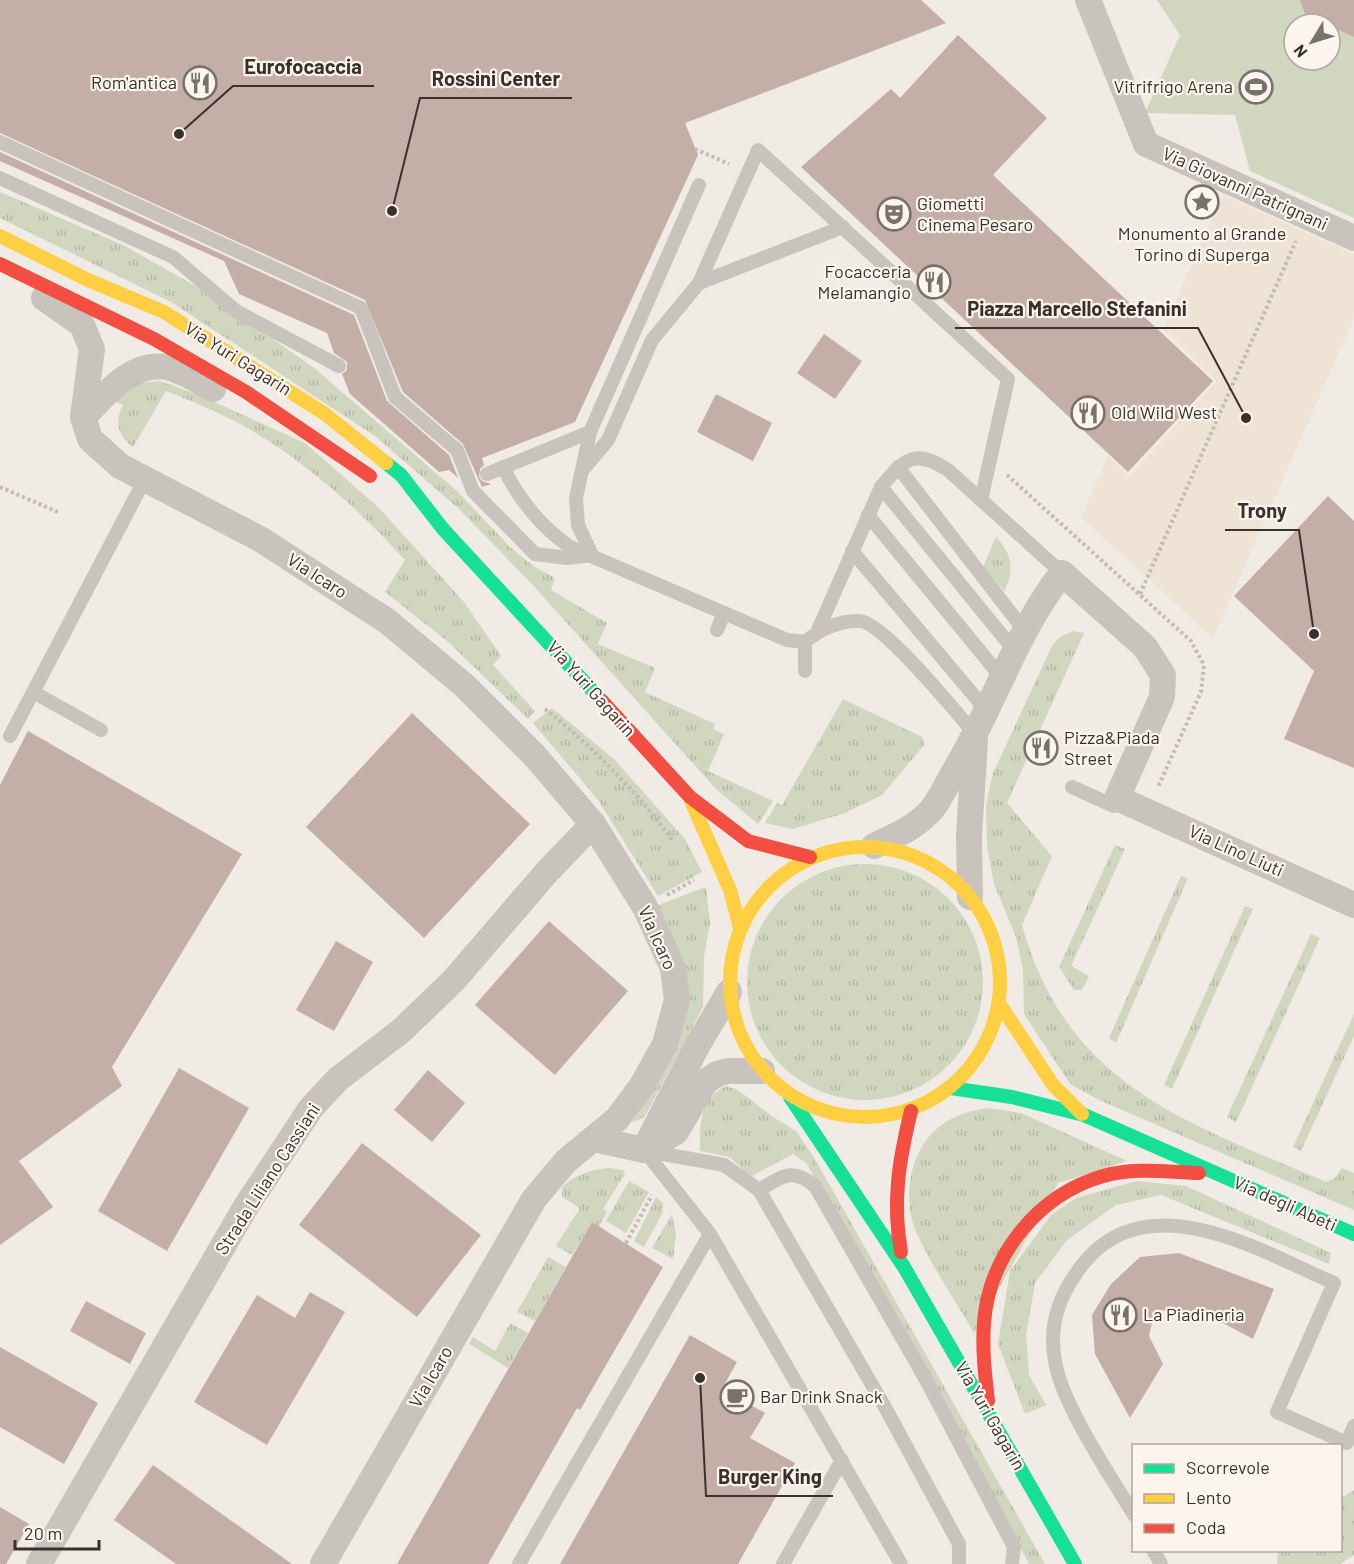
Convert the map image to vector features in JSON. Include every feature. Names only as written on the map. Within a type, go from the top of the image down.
[{"type":"main road","name":"Via Yuri Gagarin","points":[[0,236],[88,280],[164,312],[325,414],[401,475],[443,529],[690,797],[748,841],[810,857]]},
{"type":"main road","name":"Via Yuri Gagarin","points":[[0,265],[154,339],[246,392],[379,483]]},
{"type":"main road","name":"Via Yuri Gagarin","points":[[397,496],[443,529]]},
{"type":"main road","name":"Via Yuri Gagarin","points":[[690,797],[730,890],[740,928]]},
{"type":"main road","name":"Via Yuri Gagarin","points":[[789,1095],[828,1113],[869,1118],[911,1111],[951,1088],[974,1064],[985,1045],[999,1003],[1000,966],[990,929],[970,897],[943,871],[911,854],[874,846],[842,848],[810,857],[781,875],[757,898],[740,928],[731,959],[729,992],[734,1020],[746,1047],[762,1071],[789,1095],[829,1149],[990,1414],[1075,1564]]},
{"type":"main road","name":"Via degli Abeti","points":[[999,1003],[1053,1085],[1083,1115]]},
{"type":"main road","name":"Via degli Abeti","points":[[951,1088],[1012,1097],[1083,1115],[1354,1234]]},
{"type":"main road","name":"Via Yuri Gagarin","points":[[904,1269],[893,1218],[894,1182],[911,1111]]},
{"type":"main road","name":"Via degli Abeti","points":[[990,1414],[982,1349],[987,1302],[1000,1259],[1029,1220],[1066,1189],[1105,1175],[1147,1171],[1216,1173]]},
{"type":"street","name":"Via Giovanni Patrignani","points":[[1088,0],[1146,144],[1354,238]]},
{"type":"street","name":"Via Yuri Gagarin","points":[[0,265],[82,325],[92,349],[83,417]]},
{"type":"street","name":"Via Yuri Gagarin","points":[[83,417],[125,377],[143,370],[165,367],[230,397],[246,392]]},
{"type":"street","name":"Via Icaro","points":[[83,417],[90,439],[120,466],[260,539],[387,621],[465,686],[534,755],[593,825],[645,907],[673,968],[677,1000],[665,1044],[641,1087],[617,1119],[566,1161],[534,1199],[322,1564]]},
{"type":"street","points":[[874,846],[910,828],[932,809],[976,735],[1019,640],[1040,601],[1062,573],[1145,647],[1163,675],[1162,698],[1116,802]]},
{"type":"street","points":[[970,897],[969,836],[976,735]]},
{"type":"street","name":"Via Lino Liuti","points":[[1116,802],[1354,904]]},
{"type":"street","name":"Strada Liliano Cassiani","points":[[39,1564],[245,1208],[311,1108],[338,1079],[401,1030],[454,980],[546,873],[593,825]]},
{"type":"street","points":[[645,1150],[697,1046],[729,992]]},
{"type":"street","points":[[594,1139],[645,1150],[676,1132],[705,1082],[728,1071],[762,1071]]},
{"type":"lane","points":[[0,142],[361,308],[395,397],[457,450],[473,491],[535,554],[567,558],[592,555]]},
{"type":"lane","points":[[582,471],[608,440],[652,340],[699,282],[759,150],[1008,379],[981,500]]},
{"type":"lane","points":[[0,178],[173,257],[236,310],[339,366]]},
{"type":"lane","points":[[592,555],[578,525],[576,498],[590,432],[699,185]]},
{"type":"lane","points":[[699,282],[843,227]]},
{"type":"lane","points":[[487,474],[590,432]]},
{"type":"lane","points":[[805,671],[805,642],[818,630],[881,486],[897,467],[912,458],[931,459],[981,500],[1062,573]]},
{"type":"lane","points":[[897,467],[1019,640]]},
{"type":"lane","points":[[503,468],[517,495],[551,534],[570,547],[787,640],[805,642]]},
{"type":"lane","points":[[10,736],[121,535],[145,479]]},
{"type":"lane","points":[[881,486],[1019,640]]},
{"type":"lane","points":[[868,515],[1002,678]]},
{"type":"lane","points":[[852,552],[987,711]]},
{"type":"lane","points":[[717,630],[724,613]]},
{"type":"lane","points":[[818,630],[861,620],[883,632],[976,735]]},
{"type":"lane","points":[[33,692],[101,730]]},
{"type":"lane","points":[[1072,787],[1116,802]]},
{"type":"lane","points":[[645,1150],[724,1164],[759,1190],[886,1409],[959,1544],[959,1564]]},
{"type":"lane","points":[[645,1150],[710,1234],[902,1564]]},
{"type":"lane","points":[[759,1190],[785,1175],[802,1175],[815,1186],[925,1378],[970,1462],[1014,1547],[1012,1564]]},
{"type":"lane","points":[[1132,1512],[1067,1398],[1055,1362],[1053,1325],[1062,1294],[1080,1266],[1103,1245],[1129,1232],[1159,1225],[1194,1226],[1229,1237],[1334,1283],[1277,1413],[1347,1443],[1354,1426]]},
{"type":"lane","points":[[519,1564],[710,1234]]},
{"type":"lane","points":[[783,1564],[842,1460]]},
{"type":"path","points":[[695,148],[720,160]]},
{"type":"path","points":[[1140,594],[1306,216]]},
{"type":"path","points":[[0,487],[58,512]]},
{"type":"path","points":[[545,709],[601,758],[653,814],[674,842]]},
{"type":"path","points":[[693,871],[697,878]]},
{"type":"path","points":[[626,1243],[653,1194]]},
{"type":"green space","name":"Vitrifrigo Arena","points":[[1157,0],[1354,0],[1354,218],[1250,171],[1235,115],[1145,113],[1180,35]]},
{"type":"green space","points":[[0,192],[125,246],[199,288],[313,367],[458,492],[511,548],[535,567],[555,578],[551,590],[607,623],[598,644],[655,668],[645,692],[715,724],[713,729],[724,734],[708,771],[773,801],[758,824],[715,788],[530,582],[459,509],[375,436],[171,302],[0,218]]},
{"type":"green space","points":[[160,381],[201,396],[305,443],[379,508],[464,602],[501,656],[493,665],[535,711],[528,719],[447,641],[385,592],[405,560],[334,491],[275,445],[233,420],[166,391],[133,447],[128,443],[118,423],[123,405],[116,402],[133,384]]},
{"type":"green space","points":[[996,537],[1006,550],[1010,562],[1010,576],[1004,591],[983,567]]},
{"type":"green space","points":[[1073,631],[1084,633],[1007,803],[1052,856],[1022,925],[1042,980],[1069,1025],[1101,1062],[1139,1092],[1181,1117],[1226,1139],[1326,1182],[1335,1178],[1342,1168],[1354,1173],[1354,1210],[1099,1100],[1070,1084],[1024,1014],[1023,970],[1016,937],[994,884],[987,846],[986,805],[993,773],[1052,646],[1060,637]]},
{"type":"green space","points":[[843,699],[922,737],[925,744],[882,795],[845,813],[793,829],[765,823],[777,803],[782,805]]},
{"type":"green space","points":[[552,708],[615,760],[685,839],[702,872],[658,896],[598,800],[533,723]]},
{"type":"green space","points":[[1115,845],[1125,849],[1071,966],[1089,976],[1082,990],[1074,990],[1059,967]]},
{"type":"green space","points":[[853,864],[877,864],[899,869],[921,878],[949,898],[963,916],[974,937],[981,959],[983,982],[981,1005],[974,1027],[963,1048],[949,1066],[921,1086],[899,1095],[877,1100],[853,1100],[831,1095],[809,1086],[790,1074],[773,1057],[761,1038],[752,1016],[747,994],[747,970],[752,948],[761,926],[773,907],[790,890],[809,878],[831,869]]},
{"type":"green space","points":[[1181,876],[1188,878],[1116,1043],[1109,1038]]},
{"type":"green space","points":[[706,887],[710,923],[704,956],[703,1007],[644,1118],[632,1122],[679,1036],[656,906]]},
{"type":"green space","points":[[1245,906],[1253,909],[1172,1089],[1164,1085]]},
{"type":"green space","points":[[1311,934],[1320,938],[1236,1122],[1227,1117]]},
{"type":"green space","points":[[1354,1014],[1354,1036],[1301,1151],[1293,1147]]},
{"type":"green space","points":[[726,1086],[738,1090],[773,1117],[796,1131],[813,1156],[1045,1564],[1029,1564],[850,1238],[806,1163],[793,1154],[750,1177],[730,1157],[700,1151],[701,1122],[706,1105],[717,1091]]},
{"type":"green space","points":[[989,1108],[1021,1113],[1127,1161],[1058,1183],[974,1333],[935,1269],[915,1229],[910,1212],[909,1189],[913,1167],[919,1153],[935,1130],[959,1116]]},
{"type":"green space","points":[[609,1168],[623,1170],[625,1174],[603,1209],[607,1212],[599,1226],[592,1223],[572,1255],[556,1246],[580,1208],[562,1197],[562,1187],[584,1173]]},
{"type":"green space","points":[[629,1181],[649,1192],[626,1233],[606,1221]]},
{"type":"green space","points":[[1137,1181],[1186,1186],[1331,1253],[1329,1264],[1161,1195],[1116,1205],[1067,1240],[1035,1283],[1026,1335],[1029,1375],[1046,1405],[1025,1414],[998,1344],[1010,1271],[1051,1215],[1076,1198]]},
{"type":"green space","points":[[656,1197],[663,1203],[663,1212],[644,1247],[634,1241]]},
{"type":"green space","points":[[672,1214],[676,1235],[673,1259],[652,1248]]},
{"type":"green space","points":[[548,1257],[566,1267],[535,1321],[517,1312]]},
{"type":"green space","points":[[510,1323],[528,1333],[508,1368],[469,1344],[473,1337],[495,1351]]},
{"type":"green space","points":[[1354,1490],[1354,1555],[1340,1564],[1277,1564],[1278,1552],[1342,1552],[1342,1497]]},
{"type":"shaded area","points":[[1223,195],[1354,254],[1354,318],[1213,638],[1081,517],[1108,456],[1129,476],[1217,381],[1163,329]]},
{"type":"building","points":[[0,0],[921,0],[946,23],[685,123],[698,155],[575,422],[482,458],[484,465],[480,469],[479,477],[482,481],[491,484],[482,487],[463,444],[403,392],[365,300],[0,133]]},
{"type":"building","points":[[1300,0],[1354,0],[1354,37],[1342,32],[1342,12],[1304,12]]},
{"type":"building","points":[[958,35],[1047,118],[993,175],[1213,381],[1128,472],[801,167],[891,89],[900,98]]},
{"type":"building","points":[[0,152],[354,315],[387,401],[449,455],[458,478],[449,470],[439,472],[350,394],[342,374],[347,370],[347,362],[334,353],[327,333],[239,294],[224,261],[0,161]]},
{"type":"building","points":[[824,334],[862,361],[835,399],[797,373]]},
{"type":"building","points":[[716,394],[772,423],[753,461],[697,432]]},
{"type":"building","points":[[1328,496],[1354,521],[1354,768],[1284,739],[1314,671],[1234,596]]},
{"type":"building","points":[[412,713],[530,824],[424,938],[306,827]]},
{"type":"building","points":[[28,731],[242,854],[112,1067],[122,1086],[19,1161],[53,1207],[0,1245],[0,785]]},
{"type":"building","points":[[549,921],[628,991],[555,1075],[475,1005]]},
{"type":"building","points":[[336,941],[373,962],[334,1031],[296,1010]]},
{"type":"building","points":[[179,1068],[249,1108],[167,1251],[98,1211]]},
{"type":"building","points":[[428,1070],[465,1103],[432,1142],[394,1110]]},
{"type":"building","points":[[362,1143],[481,1235],[417,1317],[299,1225]]},
{"type":"building","points":[[592,1222],[663,1267],[580,1410],[577,1408],[488,1564],[397,1564]]},
{"type":"building","points":[[1179,1253],[1274,1289],[1253,1339],[1202,1312],[1155,1310],[1149,1336],[1163,1364],[1130,1418],[1095,1354],[1092,1315],[1111,1284],[1140,1257]]},
{"type":"building","points":[[310,1292],[345,1312],[267,1445],[194,1402],[257,1295],[295,1318]]},
{"type":"building","points":[[86,1301],[146,1333],[130,1364],[70,1331]]},
{"type":"building","points":[[690,1335],[737,1362],[722,1389],[765,1413],[750,1438],[795,1463],[738,1564],[560,1564]]},
{"type":"building","points":[[0,1347],[98,1403],[64,1464],[0,1427]]},
{"type":"building","points":[[153,1465],[292,1564],[176,1564],[114,1520]]},
{"type":"building","points":[[0,1507],[29,1524],[6,1564],[0,1564]]},
{"type":"traffic: fast","points":[[386,463],[401,475],[443,529],[602,701]]},
{"type":"traffic: fast","points":[[951,1088],[1012,1097],[1084,1115],[1354,1234]]},
{"type":"traffic: fast","points":[[790,1097],[904,1267],[1075,1564]]},
{"type":"traffic: slow","points":[[0,236],[88,280],[164,312],[325,414],[386,463]]},
{"type":"traffic: slow","points":[[691,801],[730,890],[740,928]]},
{"type":"traffic: slow","points":[[852,847],[878,847],[917,857],[940,869],[961,886],[978,907],[990,930],[998,956],[1000,982],[998,1008],[990,1034],[978,1057],[961,1078],[940,1095],[904,1112],[878,1117],[852,1117],[826,1112],[801,1101],[779,1087],[760,1068],[746,1046],[735,1021],[730,995],[730,969],[735,943],[746,918],[760,896],[779,877],[801,863],[826,852],[852,847]]},
{"type":"traffic: slow","points":[[999,1003],[1053,1085],[1082,1114]]},
{"type":"traffic: jam","points":[[0,264],[154,339],[246,392],[370,476]]},
{"type":"traffic: jam","points":[[602,701],[690,797],[748,841],[810,857]]},
{"type":"traffic: jam","points":[[901,1252],[897,1216],[898,1181],[911,1111]]},
{"type":"traffic: jam","points":[[988,1401],[983,1343],[988,1298],[996,1274],[1021,1231],[1058,1197],[1079,1185],[1103,1176],[1139,1171],[1199,1173]]},
{"type":"place","name":"Rom'antica","points":[[200,83]]},
{"type":"place","name":"Vitrifrigo Arena","points":[[1256,87]]},
{"type":"place","name":"Eurofocaccia","points":[[179,134]]},
{"type":"place","name":"Monumento al Grande Torino di Superga","points":[[1202,202]]},
{"type":"place","name":"Rossini Center","points":[[392,211]]},
{"type":"place","name":"Giometti Cinema Pesaro","points":[[894,214]]},
{"type":"place","name":"Focacceria Melamangio","points":[[934,282]]},
{"type":"place","name":"Old Wild West","points":[[1088,413]]},
{"type":"place","name":"Piazza Marcello Stefanini","points":[[1246,418]]},
{"type":"place","name":"Trony","points":[[1314,634]]},
{"type":"place","name":"Pizza&Piada Street","points":[[1041,748]]},
{"type":"place","name":"La Piadineria","points":[[1120,1315]]},
{"type":"place","name":"Burger King","points":[[700,1378]]},
{"type":"place","name":"Bar Drink Snack","points":[[737,1397]]}]
